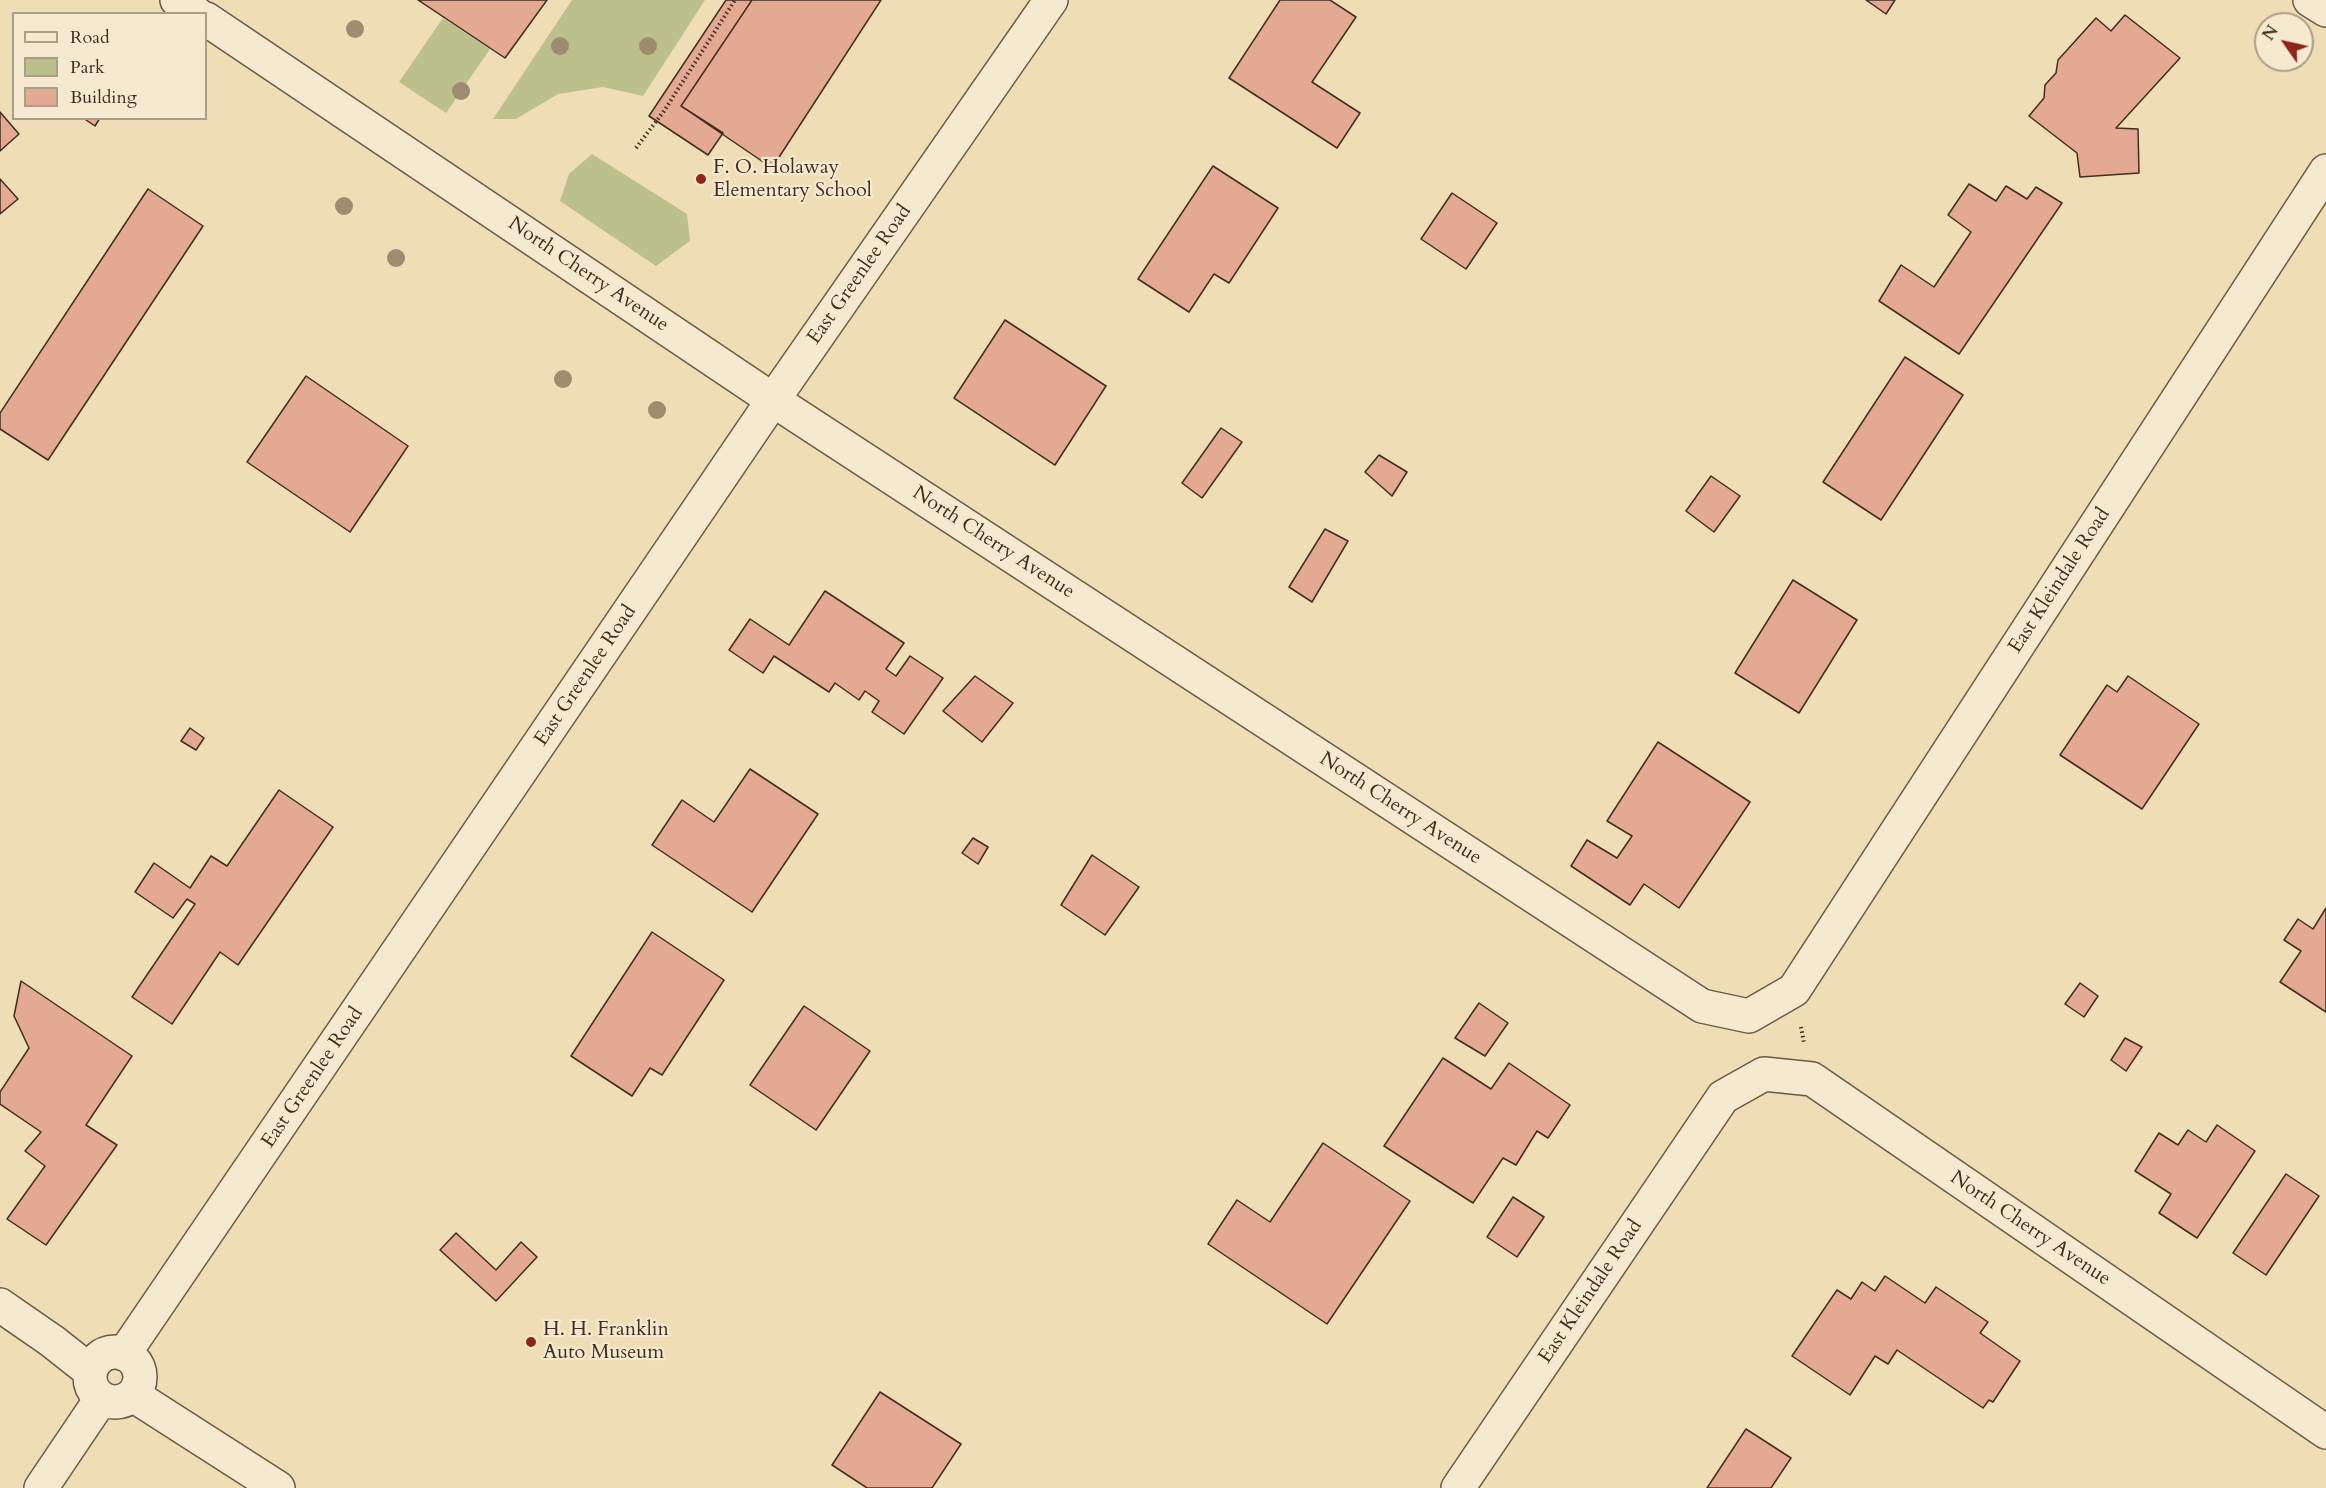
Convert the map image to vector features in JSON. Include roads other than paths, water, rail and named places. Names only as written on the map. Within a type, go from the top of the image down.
[{"type":"street","points":[[177,0],[194,12]]},
{"type":"street","name":"East Greenlee Road","points":[[124,1354],[773,400],[1051,0]]},
{"type":"street","points":[[2310,0],[2326,10]]},
{"type":"street","name":"North Cherry Avenue","points":[[207,20],[773,400],[1702,1006],[1749,1016],[1794,990]]},
{"type":"street","name":"East Kleindale Road","points":[[1794,990],[2326,171]]},
{"type":"street","name":"North Cherry Avenue","points":[[1724,1097],[1764,1074],[1812,1079],[2326,1432]]},
{"type":"street","name":"East Kleindale Road","points":[[1458,1488],[1724,1097]]},
{"type":"street","points":[[0,1305],[96,1385],[119,1403],[133,1395],[140,1380],[140,1372],[131,1358],[124,1354],[107,1353],[100,1357],[96,1385],[41,1488]]},
{"type":"street","points":[[133,1395],[278,1488]]},
{"type":"place","name":"F. O. Holaway Elementary School","points":[[701,179]]},
{"type":"place","name":"H. H. Franklin Auto Museum","points":[[531,1342]]}]
